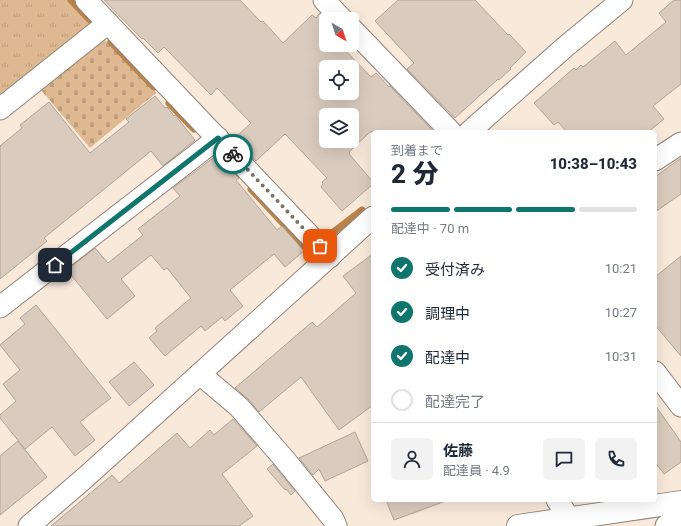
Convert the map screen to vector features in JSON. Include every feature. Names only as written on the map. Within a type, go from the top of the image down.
[{"type":"main road","points":[[518,526],[681,502]]},
{"type":"street","points":[[86,0],[330,257]]},
{"type":"street","points":[[324,0],[335,12]]},
{"type":"street","points":[[471,130],[561,51],[612,3]]},
{"type":"street","points":[[0,108],[108,23]]},
{"type":"street","points":[[359,36],[449,130]]},
{"type":"street","points":[[0,307],[218,138]]},
{"type":"street","points":[[657,159],[681,142]]},
{"type":"street","points":[[29,526],[371,222]]},
{"type":"street","points":[[200,374],[239,407],[286,460],[333,519],[336,526]]},
{"type":"street","points":[[657,375],[681,406]]},
{"type":"street","points":[[558,502],[569,518]]},
{"type":"street","points":[[666,526],[681,513]]},
{"type":"green space","points":[[0,0],[68,0],[89,22],[89,27],[0,99]]},
{"type":"green space","points":[[104,39],[156,93],[90,148],[41,90]]},
{"type":"building","points":[[104,0],[240,0],[261,22],[263,21],[283,43],[312,15],[316,18],[319,14],[319,52],[347,52],[355,60],[319,60],[319,100],[359,100],[359,65],[371,77],[376,73],[432,130],[371,130],[371,132],[359,142],[359,108],[319,108],[319,148],[353,148],[349,154],[371,180],[371,186],[342,211],[321,187],[323,184],[322,182],[327,178],[285,134],[256,161],[234,139],[251,123],[217,88],[211,95],[164,47],[158,53],[143,38],[142,39]]},
{"type":"building","points":[[398,0],[475,0],[526,52],[510,68],[511,69],[455,118],[407,69],[414,63],[375,21]]},
{"type":"building","points":[[674,0],[681,0],[681,84],[653,106],[664,119],[650,130],[565,130],[558,122],[554,125],[534,103],[574,68],[576,70],[581,65],[583,67],[615,41],[626,55],[666,22],[659,13]]},
{"type":"building","points":[[155,96],[165,108],[167,107],[174,116],[175,115],[195,140],[163,166],[151,151],[44,238],[47,241],[0,279],[0,146],[22,128],[20,125],[49,102],[90,153],[129,122],[126,119]]},
{"type":"building","points":[[217,155],[239,178],[236,180],[277,230],[282,226],[304,251],[285,267],[274,254],[230,290],[243,306],[225,321],[222,317],[205,331],[201,326],[165,356],[149,338],[157,331],[155,328],[191,298],[167,268],[164,270],[151,255],[121,279],[135,296],[107,319],[67,270],[95,248],[108,263],[143,235],[138,229],[180,196],[173,188]]},
{"type":"building","points":[[681,158],[681,194],[657,211],[657,176]]},
{"type":"building","points":[[371,255],[371,406],[339,430],[301,377],[259,412],[248,399],[235,388],[312,322],[317,327],[356,293],[343,276]]},
{"type":"building","points":[[681,256],[681,356],[657,327],[657,275]]},
{"type":"building","points":[[36,305],[111,398],[80,422],[95,440],[75,456],[52,427],[25,449],[0,418],[0,415],[16,401],[3,384],[20,370],[0,345],[25,324],[20,318]]},
{"type":"building","points":[[134,362],[154,385],[129,406],[109,382]]},
{"type":"building","points":[[657,408],[681,442],[681,462],[664,474],[657,465]]},
{"type":"building","points":[[233,419],[257,446],[222,474],[253,516],[239,526],[51,526],[112,475],[119,483],[177,433],[190,448],[210,430],[214,435]]},
{"type":"building","points":[[355,432],[368,461],[325,481],[319,469],[313,475],[299,458]]},
{"type":"building","points":[[18,441],[47,477],[0,515],[0,456]]},
{"type":"building","points":[[273,464],[295,491],[291,495],[267,469]]},
{"type":"building","points":[[387,502],[443,502],[394,520]]},
{"type":"waterway","points":[[71,0],[90,20]]},
{"type":"waterway","points":[[111,42],[154,87]]},
{"type":"waterway","points":[[169,103],[194,129]]},
{"type":"waterway","points":[[219,155],[234,171]]},
{"type":"waterway","points":[[251,189],[308,250]]},
{"type":"waterway","points":[[327,237],[362,210]]},
{"type":"way so far","points":[[233,154],[320,246]]},
{"type":"route","points":[[55,265],[218,138],[233,154]]}]
